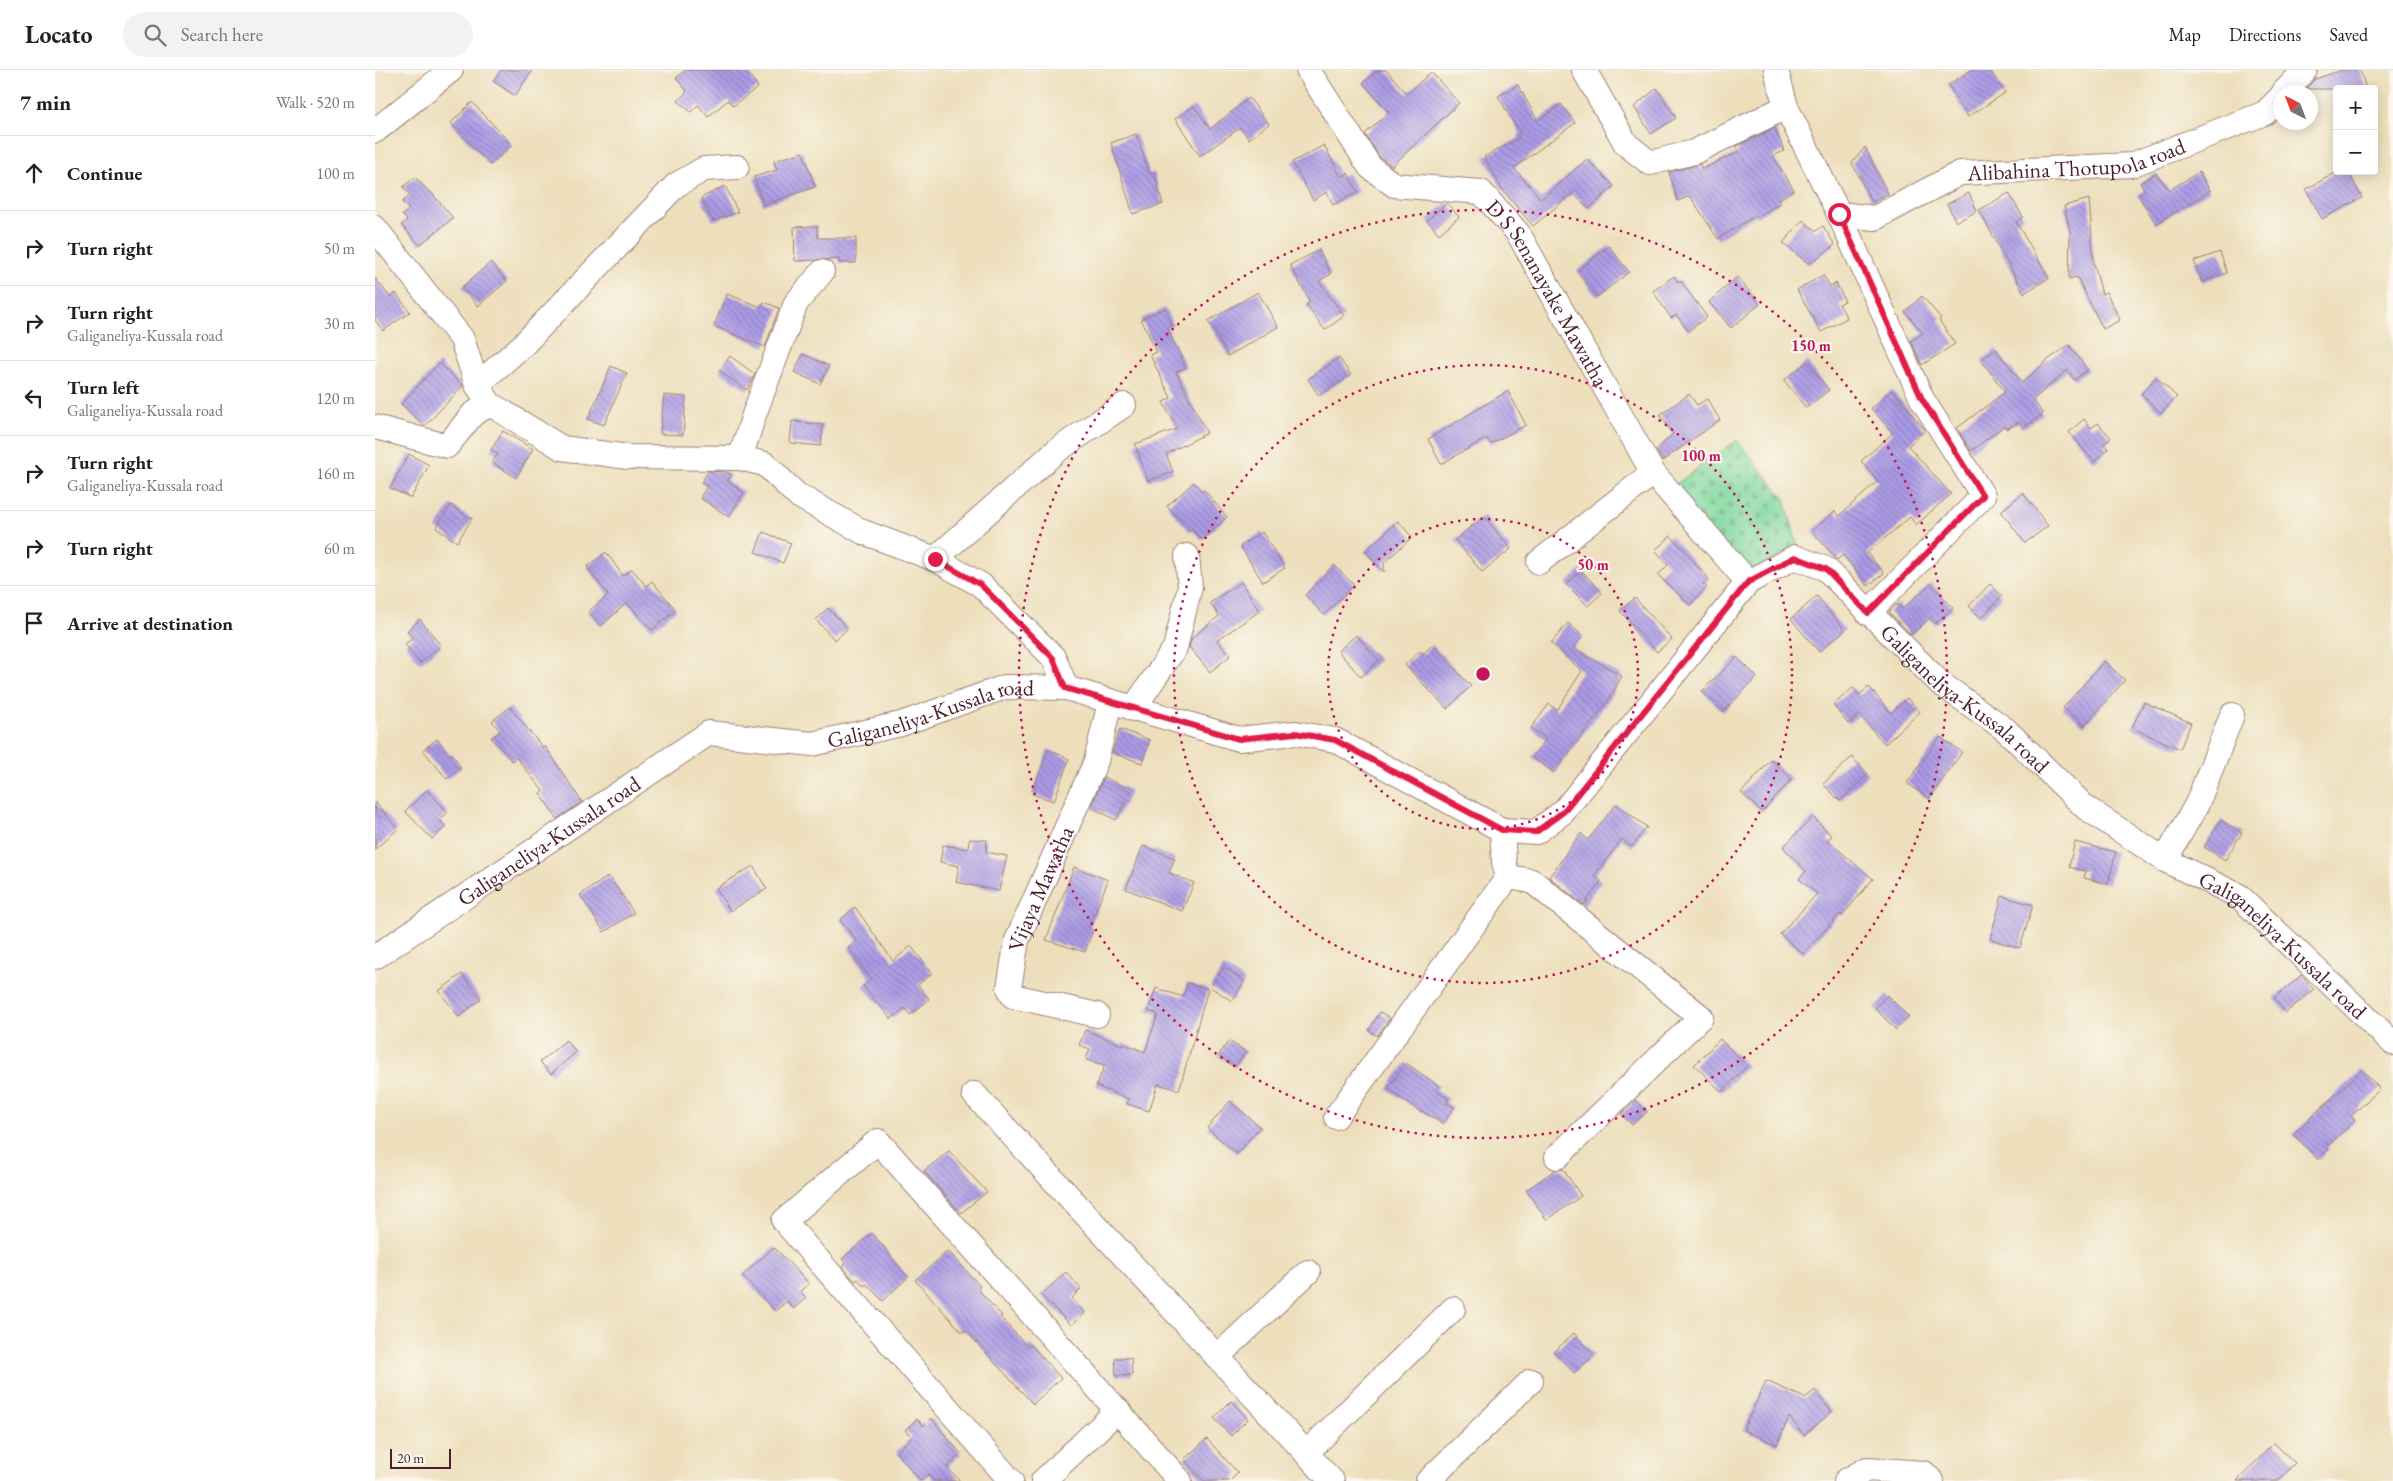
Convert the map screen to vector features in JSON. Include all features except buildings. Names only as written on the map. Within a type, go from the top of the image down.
[{"type":"street","points":[[375,131],[451,70]]},
{"type":"street","name":"D S Senanayake Mawatha","points":[[1308,70],[1370,167],[1394,184],[1481,192],[1518,233],[1653,473],[1748,582]]},
{"type":"street","points":[[1584,70],[1626,144],[1651,163],[1694,152],[1786,107]]},
{"type":"street","points":[[1776,70],[1786,107],[1839,214],[1922,399],[1983,496],[1868,613]]},
{"type":"street","points":[[2291,85],[2305,70]]},
{"type":"street","name":"Alibahina Thotupola road","points":[[1839,214],[1875,218],[1960,173],[2131,164],[2265,113],[2273,105]]},
{"type":"street","points":[[375,427],[447,446],[473,414],[484,395],[523,345],[676,185],[704,169],[737,167]]},
{"type":"street","points":[[375,228],[462,339],[484,395],[562,448],[629,457],[740,458],[765,464],[797,495],[863,532],[935,559],[981,585],[1053,658],[1065,688]]},
{"type":"street","points":[[740,458],[796,303],[822,272]]},
{"type":"street","points":[[935,559],[1056,451],[1124,405]]},
{"type":"street","points":[[1539,562],[1653,473]]},
{"type":"street","points":[[1133,709],[1175,648],[1190,587],[1187,556]]},
{"type":"street","name":"Galiganeliya-Kussala road","points":[[375,957],[709,733],[813,744],[901,724],[1005,687],[1065,688],[1239,739],[1295,733],[1335,740],[1502,830],[1536,832],[1563,812],[1748,582],[1795,557],[1826,569],[1868,613],[1941,683],[2006,730],[2086,808],[2165,860],[2239,896],[2393,1043]]},
{"type":"street","name":"Vijaya Mawatha","points":[[1097,1015],[1013,996],[1009,988],[1017,940],[1096,761],[1110,702]]},
{"type":"street","points":[[2165,860],[2197,804],[2232,715]]},
{"type":"street","points":[[1336,1117],[1508,878],[1504,862],[1502,830]]},
{"type":"street","points":[[1508,878],[1532,881],[1701,1017],[1557,1157]]},
{"type":"street","points":[[974,1094],[1332,1481]]},
{"type":"street","points":[[1011,1481],[784,1221],[878,1141],[1180,1481]]},
{"type":"street","points":[[1217,1357],[1308,1272]]},
{"type":"street","points":[[1306,1453],[1453,1309]]},
{"type":"street","points":[[1428,1481],[1531,1381]]},
{"type":"street","points":[[1043,1481],[1118,1410]]},
{"type":"street","points":[[1846,1481],[1867,1469],[1924,1474],[1932,1481]]},
{"type":"green space","points":[[1737,440],[1785,499],[1798,548],[1747,572],[1672,487]]},
{"type":"route","points":[[935,559],[981,585],[1053,658],[1065,688],[1239,739],[1295,733],[1335,740],[1502,830],[1536,832],[1563,812],[1748,582],[1795,557],[1826,569],[1868,613],[1983,496],[1922,399],[1839,214]]}]
